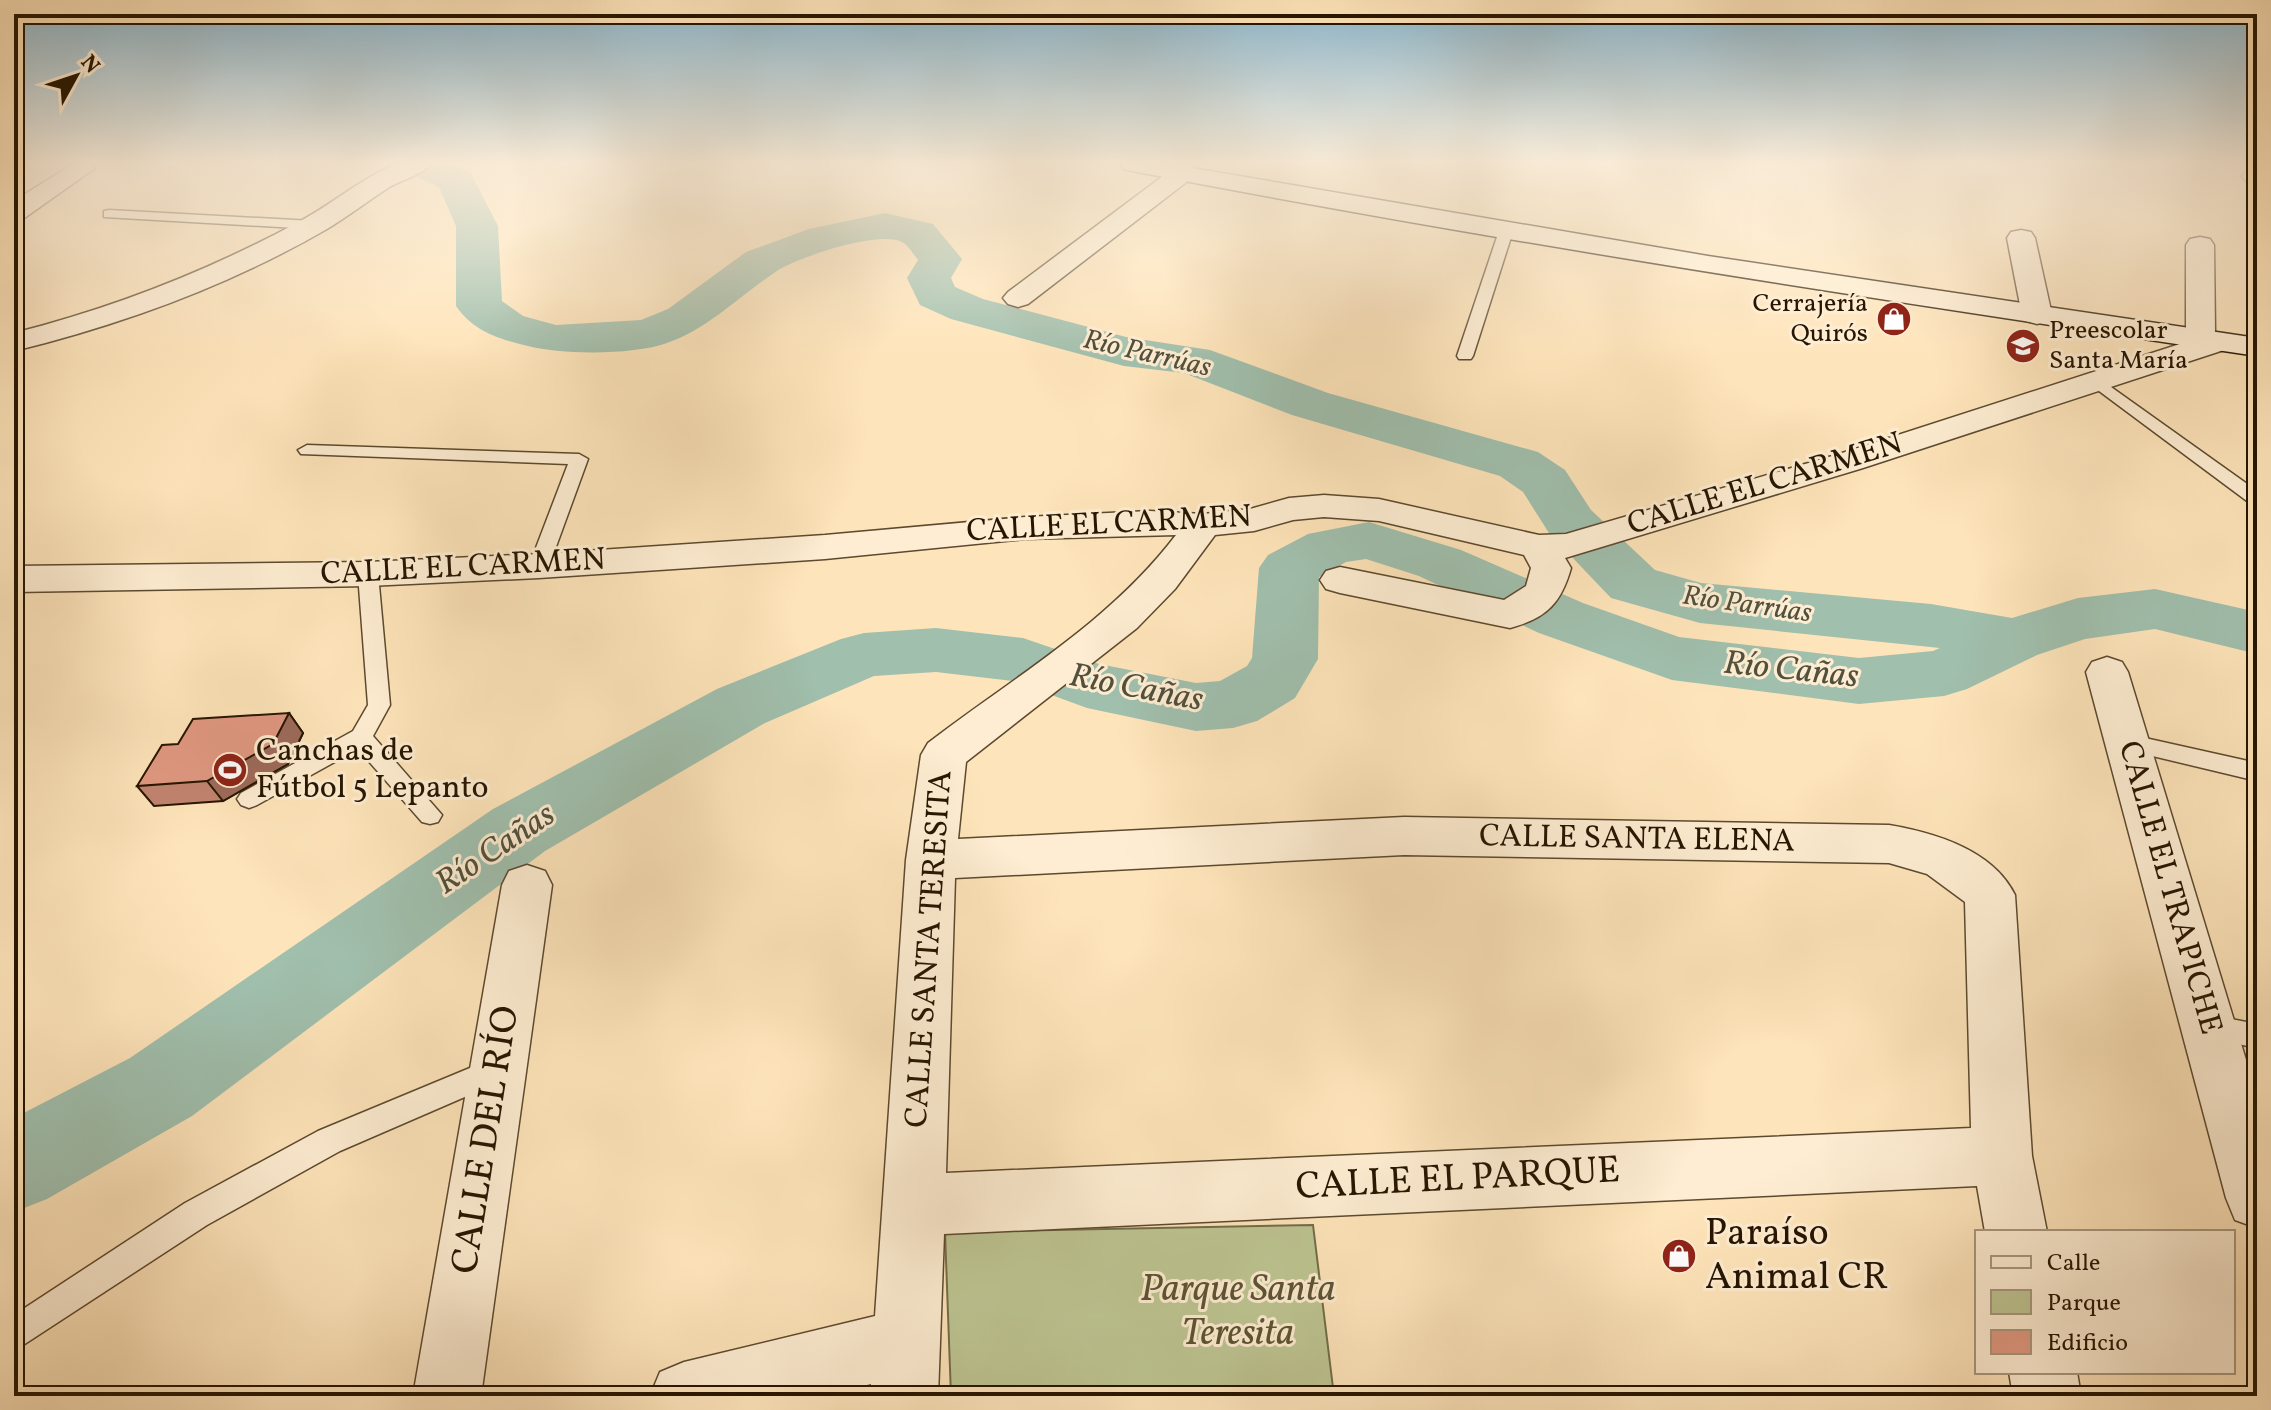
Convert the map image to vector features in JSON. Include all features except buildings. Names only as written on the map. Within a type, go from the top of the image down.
[{"type":"street","points":[[14,342],[100,322],[188,287],[303,230]]},
{"type":"street","points":[[1018,298],[1108,230]]},
{"type":"street","points":[[1499,230],[2257,347]]},
{"type":"street","points":[[2021,238],[2037,315]]},
{"type":"street","points":[[2200,245],[2208,341]]},
{"type":"street","name":"CALLE EL CARMEN","points":[[14,579],[368,574],[539,566],[825,547],[1025,528],[1150,522],[1203,525],[1254,520],[1289,509],[1324,506],[1379,510],[1553,546],[1851,461],[2097,382],[2208,341]]},
{"type":"street","name":"CALLE SANTA TERESITA","points":[[905,1369],[931,860],[944,755],[1000,710],[1086,649],[1147,596],[1203,525]]},
{"type":"street","points":[[1340,580],[1510,615],[1544,593],[1553,546]]},
{"type":"street","name":"CALLE EL TRAPICHE","points":[[2107,672],[2127,742],[2233,1031],[2257,1198]]},
{"type":"street","name":"CALLE SANTA ELENA","points":[[931,860],[1404,836],[1911,847],[1955,865],[1990,895],[2002,1156],[2016,1230]]},
{"type":"street","name":"CALLE DEL RÍO","points":[[447,1396],[527,885]]},
{"type":"street","name":"CALLE EL PARQUE","points":[[914,1205],[2002,1156]]},
{"type":"street","points":[[684,1396],[905,1369]]},
{"type":"street","points":[[2043,1374],[2047,1396]]},
{"type":"lane","points":[[1465,356],[1506,231]]},
{"type":"lane","points":[[2097,382],[2257,500]]},
{"type":"lane","points":[[307,450],[579,459],[539,566]]},
{"type":"lane","points":[[249,799],[361,737],[379,705],[368,574]]},
{"type":"lane","points":[[361,737],[430,815]]},
{"type":"lane","points":[[2127,742],[2257,772]]},
{"type":"lane","points":[[14,1334],[196,1214],[316,1149],[499,1069]]},
{"type":"green space","name":"Parque Santa Teresita","points":[[1313,1225],[1334,1396],[951,1396],[945,1232]]},
{"type":"waterway","name":"Río Parrúas","points":[[477,230],[479,306],[506,326],[556,339],[649,334],[685,319],[761,261],[824,238],[862,230]]},
{"type":"waterway","name":"Río Parrúas","points":[[905,230],[918,233],[940,259],[929,278],[936,295],[967,309],[1124,351],[1193,360],[1310,404],[1519,464],[1545,482],[1569,521],[1633,584],[1700,603],[1931,625],[2014,640]]},
{"type":"waterway","name":"Río Cañas","points":[[14,1167],[161,1087],[519,830],[741,706],[864,655],[936,650],[1023,660],[1087,685],[1196,707],[1233,704],[1271,682],[1285,659],[1289,568],[1329,547],[1369,540],[1440,563],[1561,618],[1672,658],[1859,681],[1944,673],[2014,640]]},
{"type":"waterway","name":"Río Cañas","points":[[2014,640],[2078,619],[2155,609],[2257,633]]},
{"type":"place","name":"Cerrajería Quirós","points":[[1894,319]]},
{"type":"place","name":"Preescolar Santa María","points":[[2023,346]]},
{"type":"place","name":"Canchas de Fútbol 5 Lepanto","points":[[230,770]]},
{"type":"place","name":"Paraíso Animal CR","points":[[1679,1256]]}]
